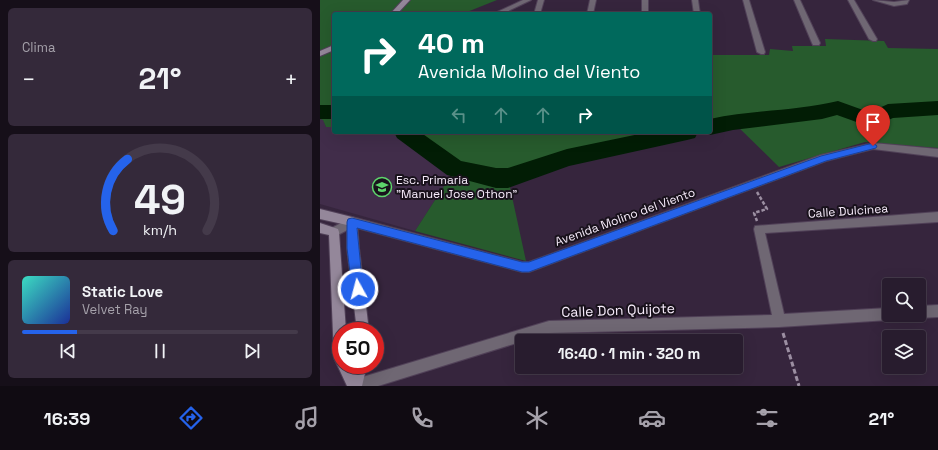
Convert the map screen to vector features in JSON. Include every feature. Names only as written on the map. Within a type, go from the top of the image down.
[{"type":"main road","points":[[395,12],[407,0]]},
{"type":"main road","points":[[320,54],[332,49]]},
{"type":"main road","name":"Avenida Molino del Viento","points":[[320,214],[352,222]]},
{"type":"main road","points":[[352,222],[352,248],[362,322]]},
{"type":"main road","points":[[320,228],[334,232],[339,322]]},
{"type":"main road","points":[[349,374],[355,386]]},
{"type":"main road","points":[[355,386],[358,374]]},
{"type":"street","points":[[501,12],[528,0]]},
{"type":"street","points":[[538,12],[541,0]]},
{"type":"street","points":[[590,12],[593,0]]},
{"type":"street","points":[[645,0],[645,12]]},
{"type":"street","points":[[695,0],[698,12]]},
{"type":"street","points":[[746,0],[761,52]]},
{"type":"street","points":[[797,0],[816,43]]},
{"type":"street","points":[[851,0],[873,38]]},
{"type":"street","points":[[876,0],[900,4],[905,3],[906,0]]},
{"type":"street","name":"Avenida Molino del Viento","points":[[352,222],[522,267],[529,267],[824,158],[873,146],[938,152]]},
{"type":"street","name":"Calle Dulcinea","points":[[759,229],[938,217]]},
{"type":"street","points":[[334,232],[352,222]]},
{"type":"street","points":[[759,229],[779,321]]},
{"type":"street","points":[[926,311],[938,310]]},
{"type":"street","name":"Calle Don Quijote","points":[[355,386],[549,327],[779,321],[882,314]]},
{"type":"path","points":[[751,193],[757,191],[767,209],[754,213],[759,229]]},
{"type":"path","points":[[779,321],[799,386]]},
{"type":"shaded area","name":"Esc. Primaria \"Manuel Jose Othon\"","points":[[320,119],[323,119],[326,127],[332,127],[332,134],[391,134],[406,139],[455,169],[415,231],[320,204]]},
{"type":"green space","points":[[320,0],[497,0],[467,12],[332,12],[332,127],[326,127],[323,120],[320,119]]},
{"type":"green space","points":[[825,39],[884,41],[888,48],[938,49],[938,148],[865,142],[779,167],[733,122],[712,127],[713,55],[769,55],[770,49],[793,51],[792,46],[826,46]]},
{"type":"green space","points":[[391,134],[678,134],[571,158],[508,178],[526,261],[415,231],[455,169],[406,139]]},
{"type":"waterway","points":[[712,127],[733,122],[822,112],[838,108],[862,117],[879,117],[888,111],[938,108]]},
{"type":"waterway","points":[[320,112],[332,112]]},
{"type":"waterway","points":[[408,134],[455,169],[496,178],[508,178],[567,158],[678,134]]},
{"type":"place","name":"Esc. Primaria \"Manuel Jose Othon\"","points":[[382,187]]},
{"type":"route","points":[[358,289],[352,248],[352,222],[522,267],[529,267],[824,158],[873,146]]}]
